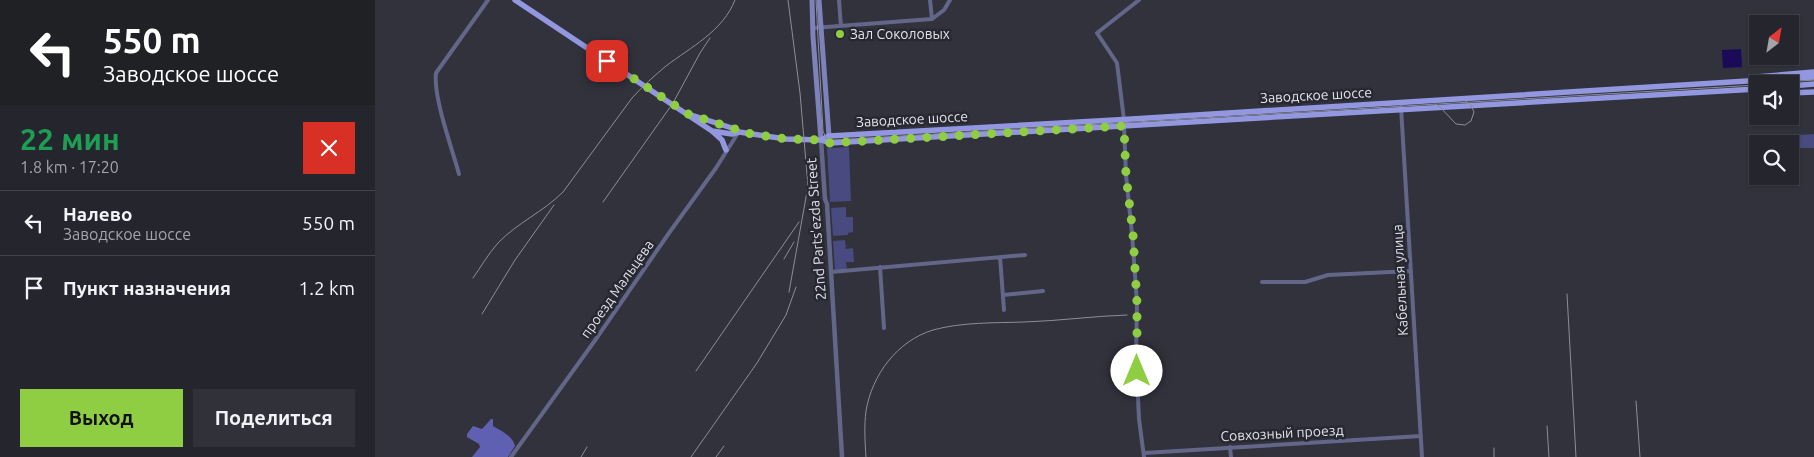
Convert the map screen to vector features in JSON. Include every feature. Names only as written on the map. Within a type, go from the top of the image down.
[{"type":"main road","name":"Заводское шоссе","points":[[515,0],[713,131],[732,134],[739,132],[786,139],[821,140],[830,143],[972,131]]},
{"type":"main road","name":"22nd Parts'ezda Street","points":[[812,0],[821,140]]},
{"type":"main road","points":[[819,0],[829,136]]},
{"type":"main road","points":[[1744,80],[1814,72]]},
{"type":"main road","name":"Заводское шоссе","points":[[1682,90],[1744,80],[1814,77]]},
{"type":"main road","points":[[1799,85],[1814,84]]},
{"type":"main road","name":"Заводское шоссе","points":[[821,140],[829,136],[1124,123],[1682,90],[1749,90]]},
{"type":"main road","points":[[1745,91],[1749,92]]},
{"type":"main road","points":[[1799,93],[1814,92]]},
{"type":"main road","name":"Заводское шоссе","points":[[688,114],[739,132]]},
{"type":"main road","points":[[713,131],[722,140],[726,150]]},
{"type":"street","points":[[459,174],[437,94],[436,73],[488,0]]},
{"type":"street","points":[[839,0],[841,27]]},
{"type":"street","points":[[930,0],[932,19]]},
{"type":"street","points":[[813,28],[932,19],[944,10],[950,0]]},
{"type":"street","points":[[1139,0],[1097,33],[1117,63],[1124,123],[1126,175],[1133,234],[1137,303],[1136,355],[1139,419],[1144,455]]},
{"type":"street","name":"Кабельная улица","points":[[1401,106],[1422,457]]},
{"type":"street","name":"проезд Мальцева","points":[[511,457],[716,168],[739,132]]},
{"type":"street","name":"22nd Parts'ezda Street","points":[[821,140],[825,199],[827,204],[842,457]]},
{"type":"street","points":[[831,272],[1025,255]]},
{"type":"street","points":[[1000,257],[1004,310]]},
{"type":"street","points":[[880,267],[884,328]]},
{"type":"street","points":[[1262,282],[1305,282],[1328,275],[1411,270]]},
{"type":"street","points":[[1003,295],[1043,291]]},
{"type":"street","name":"Совхозный проезд","points":[[1144,455],[1230,447],[1421,436]]},
{"type":"street","points":[[1230,447],[1231,457]]},
{"type":"shaded area","points":[[1741,49],[1742,67],[1723,68],[1722,50]]},
{"type":"shaded area","points":[[1814,134],[1814,148],[1799,148],[1799,135]]},
{"type":"shaded area","points":[[849,147],[851,201],[830,202],[827,148]]},
{"type":"shaded area","points":[[846,207],[846,217],[853,217],[853,232],[848,233],[848,235],[833,236],[831,208]]},
{"type":"shaded area","points":[[845,240],[846,249],[853,248],[854,262],[846,262],[847,270],[835,271],[833,241]]},
{"type":"shaded area","points":[[493,419],[493,426],[509,437],[515,446],[508,457],[472,457],[480,447],[479,444],[467,437],[467,434],[473,426],[482,429]]},
{"type":"tram line","points":[[816,0],[823,131],[826,138],[833,140],[1749,85]]},
{"type":"tram line","points":[[1799,81],[1814,80]]},
{"type":"tram line","points":[[1435,104],[1456,124],[1465,125],[1471,121],[1474,112],[1471,105],[1465,101]]},
{"type":"railway","points":[[473,278],[505,236],[563,192],[632,98],[666,66],[705,38],[723,21],[735,0]]},
{"type":"railway","points":[[788,0],[800,93],[808,186],[789,292]]},
{"type":"railway","points":[[603,202],[673,103],[710,38]]},
{"type":"railway","points":[[482,314],[515,260],[554,205]]},
{"type":"railway","points":[[696,371],[799,222]]},
{"type":"railway","points":[[784,259],[794,242]]},
{"type":"railway","points":[[691,457],[757,363],[786,315],[796,287]]},
{"type":"railway","points":[[1567,294],[1576,457]]},
{"type":"railway","points":[[866,457],[866,411],[874,385],[888,361],[908,342],[920,335],[944,327],[967,324],[1127,315]]},
{"type":"railway","points":[[1636,401],[1640,457]]},
{"type":"railway","points":[[1547,426],[1549,457]]},
{"type":"railway","points":[[716,457],[724,446]]},
{"type":"railway","points":[[581,457],[587,447]]},
{"type":"railway","points":[[1494,448],[1494,457]]},
{"type":"place","name":"Зал Соколовых","points":[[840,34]]},
{"type":"route","points":[[607,61],[688,114],[739,132],[786,139],[803,141],[821,140],[830,143],[1124,126],[1126,175],[1133,234],[1137,303],[1137,371]]}]
